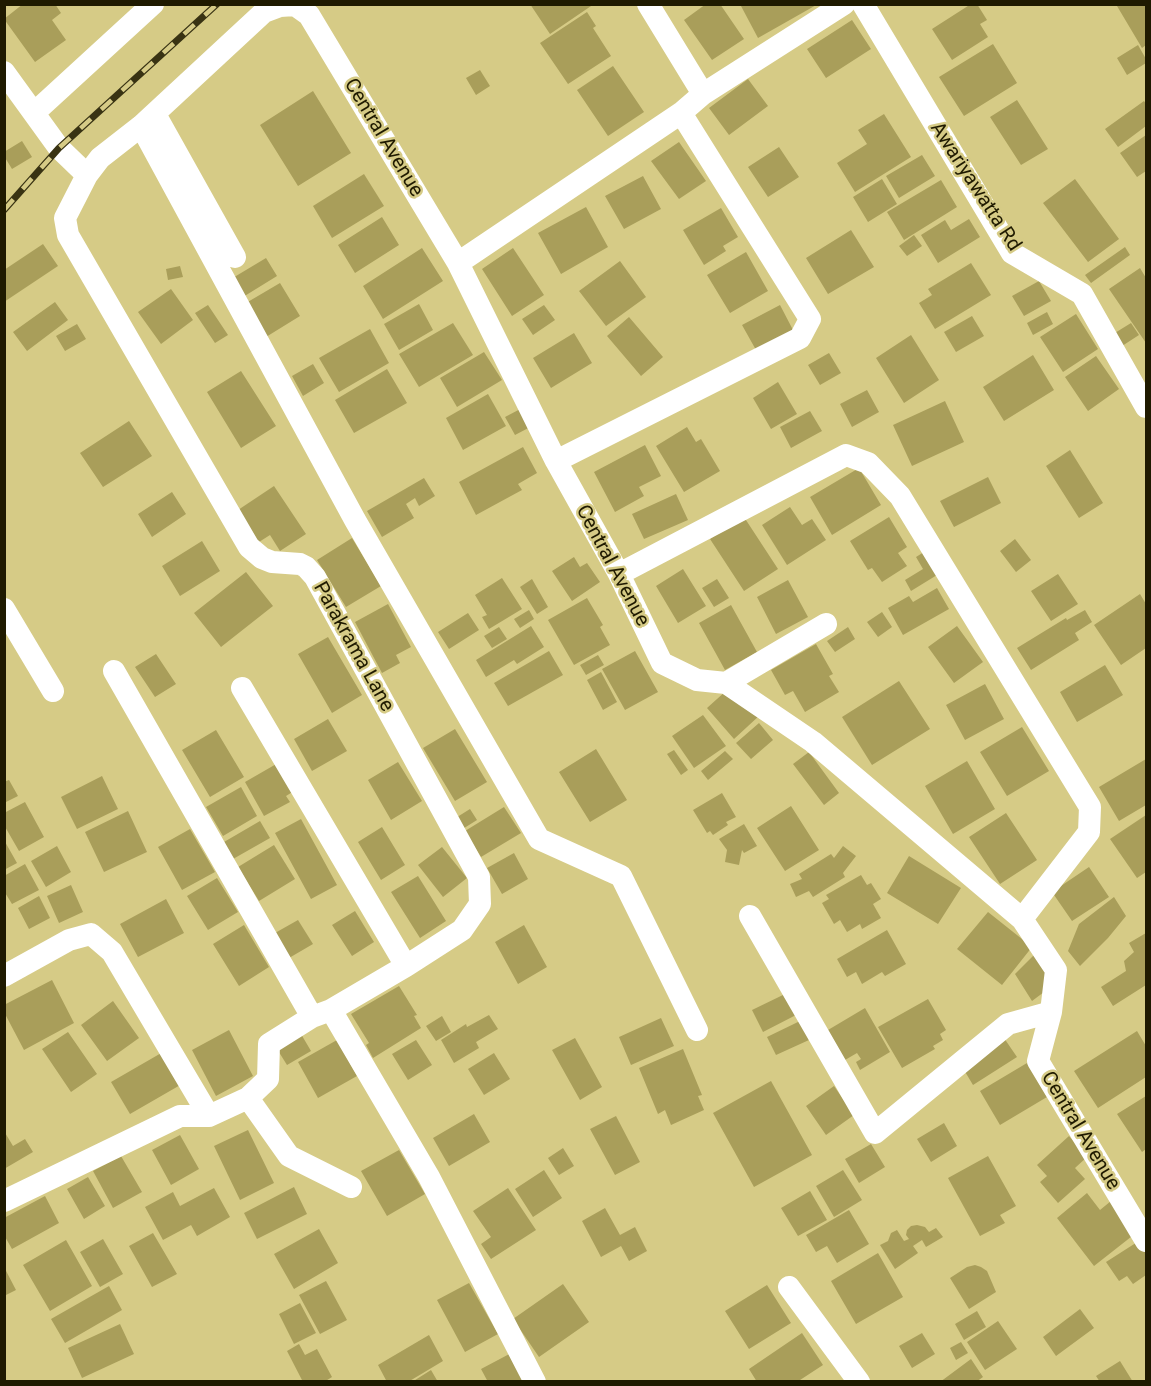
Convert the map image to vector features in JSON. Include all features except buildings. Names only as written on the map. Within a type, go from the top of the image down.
[{"type":"street","points":[[34,113],[153,4]]},
{"type":"street","points":[[648,4],[703,94]]},
{"type":"street","points":[[458,263],[681,113],[703,94],[844,4]]},
{"type":"street","name":"Awariyawatta Rd","points":[[862,4],[1012,253],[1082,294],[1146,407]]},
{"type":"street","name":"Central Avenue","points":[[87,175],[100,158],[148,120],[264,12],[280,6],[295,5],[309,15],[458,263],[556,461],[619,574],[662,663],[697,680],[726,683],[813,742],[1022,919],[1056,970],[1051,1012],[1038,1061],[1146,1241]]},
{"type":"street","points":[[4,72],[59,148],[87,175]]},
{"type":"street","points":[[556,461],[800,338],[810,319],[681,113]]},
{"type":"street","points":[[148,120],[235,257]]},
{"type":"street","points":[[148,120],[355,520],[539,839],[621,876],[697,1030]]},
{"type":"street","name":"Parakrama Lane","points":[[87,175],[65,218],[68,235],[249,548],[272,562],[300,564],[315,577],[479,877],[480,904],[462,930],[406,966],[269,1044],[268,1079],[248,1098]]},
{"type":"street","points":[[619,574],[846,455],[867,463],[900,496],[1090,807],[1089,832],[1022,919]]},
{"type":"street","points":[[4,609],[53,691]]},
{"type":"street","points":[[726,683],[826,624]]},
{"type":"street","points":[[114,671],[321,1013],[429,1177],[535,1382]]},
{"type":"street","points":[[242,688],[406,966]]},
{"type":"street","points":[[750,916],[875,1132],[1008,1024],[1051,1012]]},
{"type":"street","points":[[4,976],[69,940],[91,934],[112,952],[209,1116]]},
{"type":"street","points":[[4,1201],[180,1116],[209,1116],[248,1098],[289,1156],[351,1187]]},
{"type":"street","points":[[789,1287],[859,1382]]},
{"type":"railway","points":[[4,210],[59,148],[217,4]]}]
